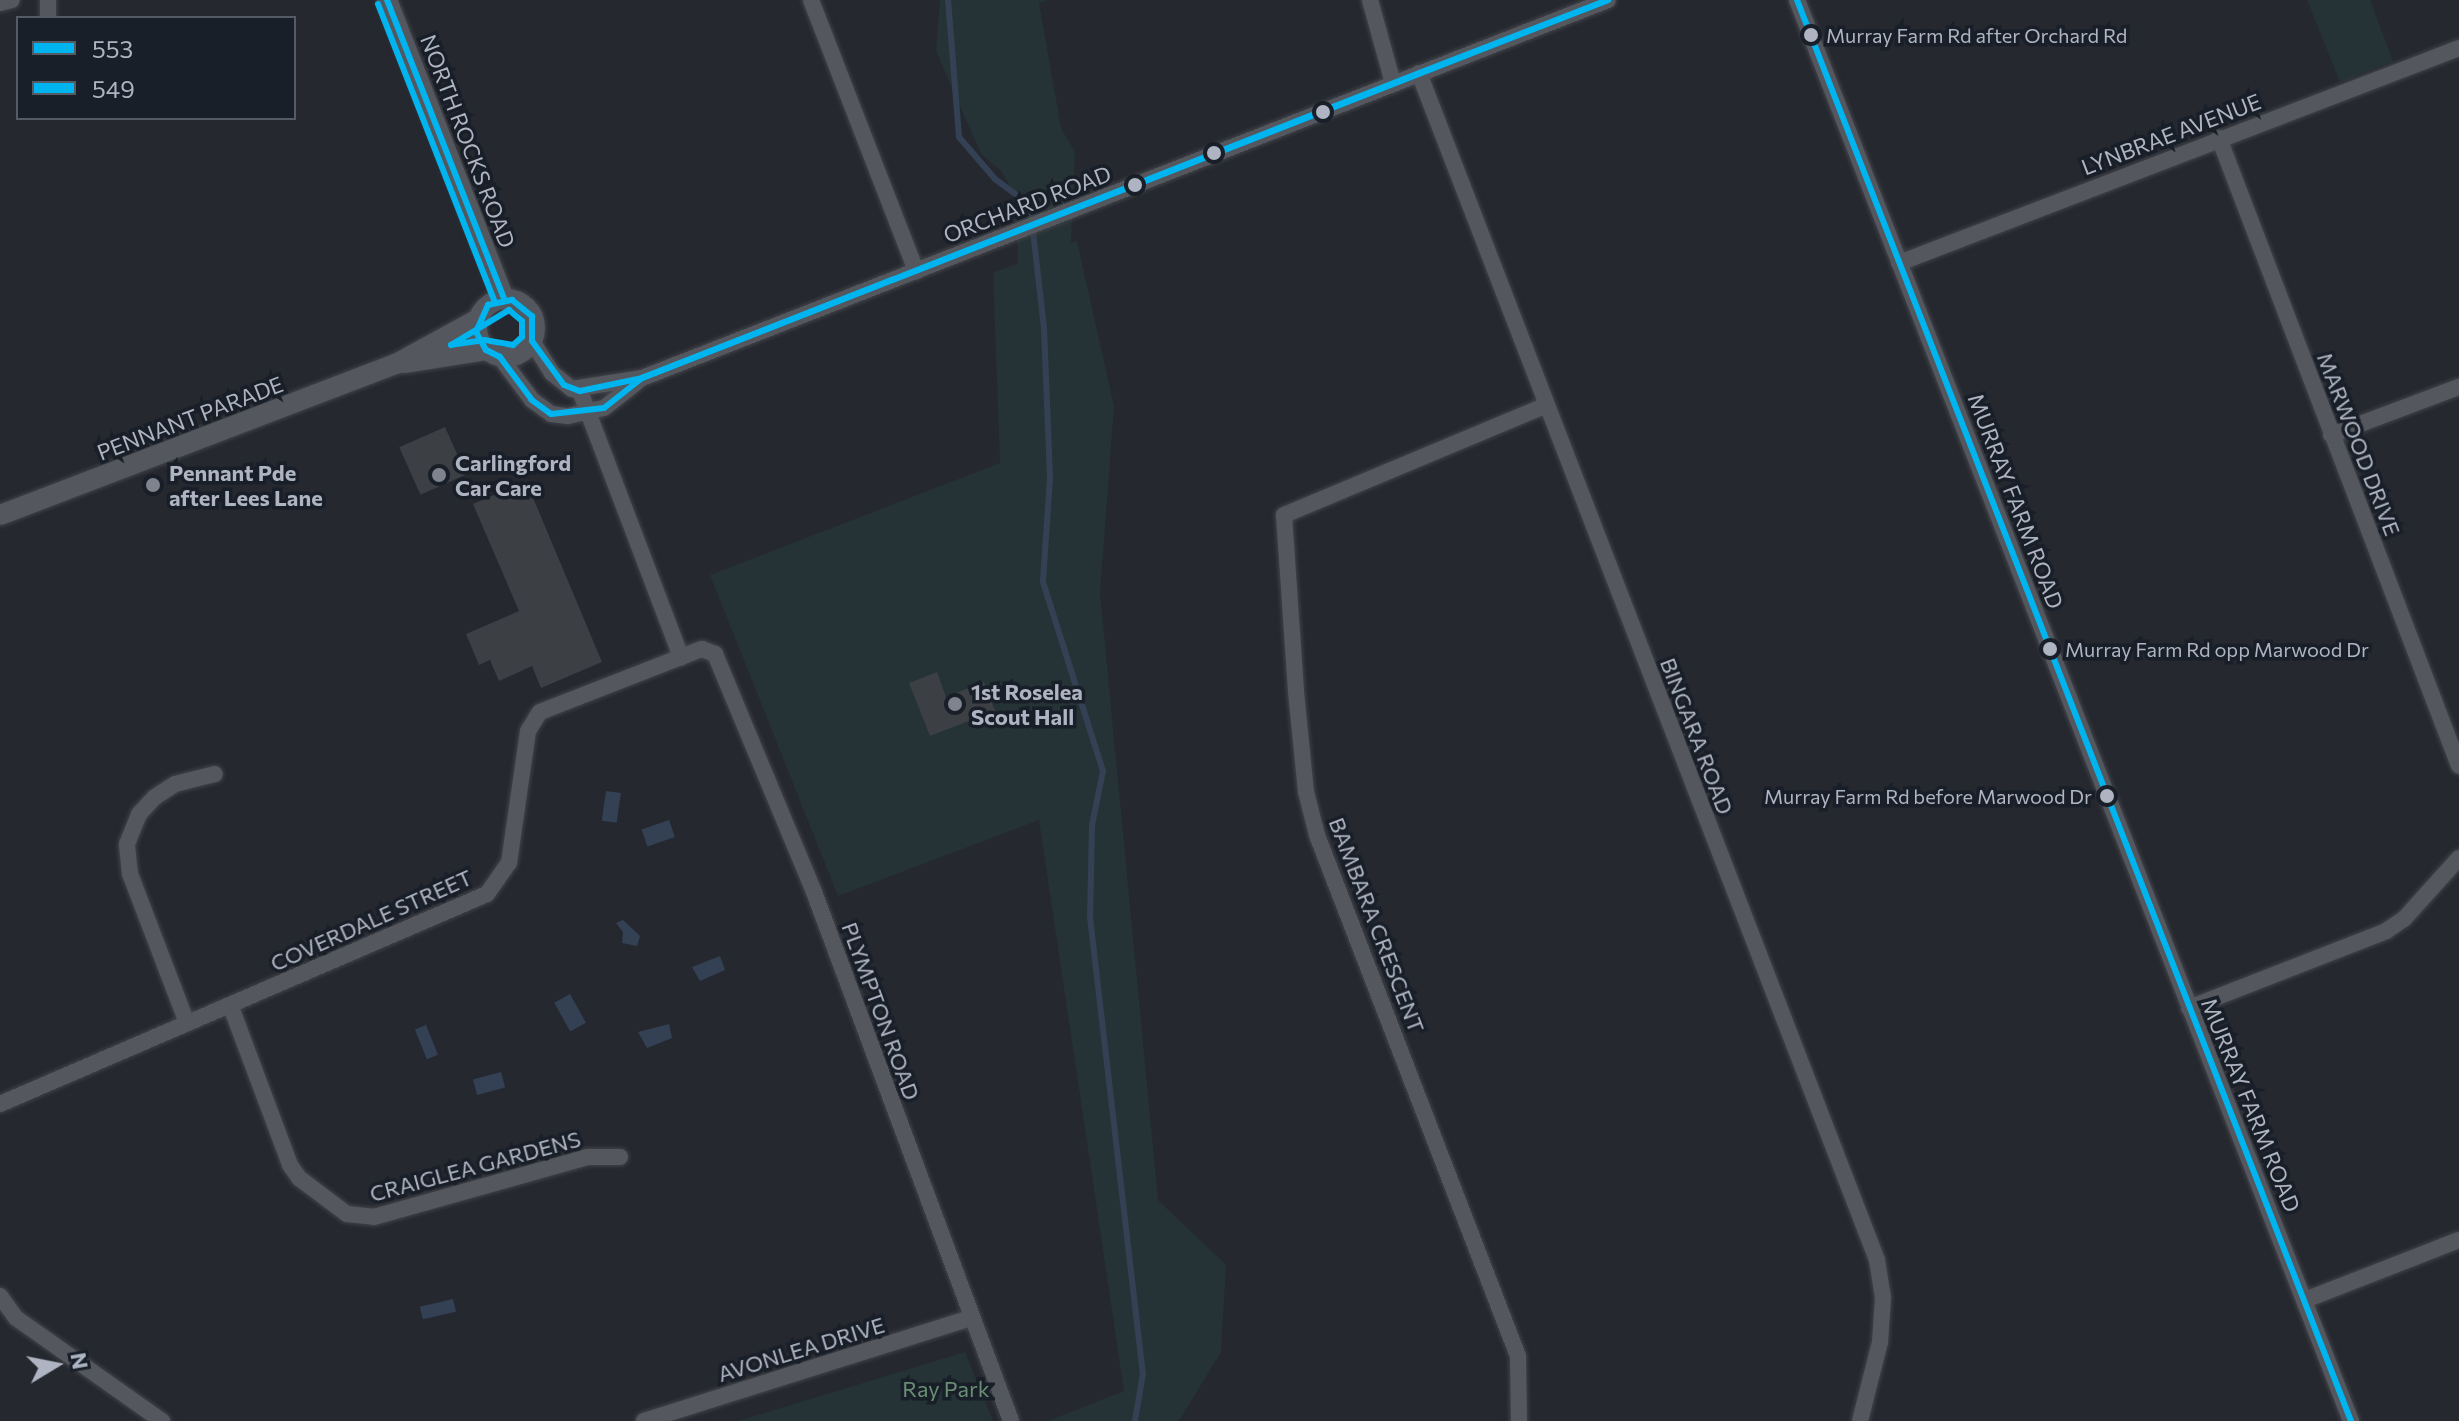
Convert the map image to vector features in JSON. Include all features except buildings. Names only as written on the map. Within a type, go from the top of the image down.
[{"type":"street","points":[[0,3],[12,0]]},
{"type":"street","name":"NORTH ROCKS ROAD","points":[[387,0],[504,299]]},
{"type":"street","points":[[811,0],[916,271]]},
{"type":"street","points":[[1370,0],[1393,83]]},
{"type":"street","name":"ORCHARD ROAD","points":[[580,391],[642,378],[1608,0]]},
{"type":"street","name":"MURRAY FARM ROAD","points":[[1797,0],[2351,1421]]},
{"type":"street","name":"LYNBRAE AVENUE","points":[[1899,263],[2459,48]]},
{"type":"street","name":"BINGARA ROAD","points":[[1419,73],[1877,1260],[1883,1298],[1880,1342],[1860,1421]]},
{"type":"street","name":"MARWOOD DRIVE","points":[[2219,138],[2459,766]]},
{"type":"street","points":[[493,353],[518,354],[532,341],[535,324],[527,309],[504,299],[488,305],[478,319],[476,332],[493,353],[532,400],[551,414],[588,412]]},
{"type":"street","name":"PENNANT PARADE","points":[[0,515],[396,364],[478,319]]},
{"type":"street","points":[[532,341],[564,385],[580,391],[681,657]]},
{"type":"street","name":"PENNANT PARADE","points":[[396,364],[493,353]]},
{"type":"street","name":"ORCHARD ROAD","points":[[588,412],[604,408],[642,378]]},
{"type":"street","points":[[2331,435],[2459,387]]},
{"type":"street","name":"BAMBARA CRESCENT","points":[[1516,1420],[1518,1356],[1317,835],[1306,792],[1284,515],[1545,406]]},
{"type":"street","name":"PLYMPTON ROAD","points":[[681,657],[702,649],[715,654],[814,892],[970,1318],[1011,1421]]},
{"type":"street","name":"COVERDALE STREET","points":[[0,1104],[231,1007],[493,889],[509,863],[528,731],[540,712],[681,657]]},
{"type":"street","points":[[187,1023],[130,874],[127,844],[139,814],[155,797],[175,784],[215,774]]},
{"type":"street","points":[[2189,1008],[2386,931],[2404,919],[2459,858]]},
{"type":"street","name":"CRAIGLEA GARDENS","points":[[231,1007],[290,1165],[299,1178],[347,1214],[374,1217],[588,1157],[620,1157]]},
{"type":"street","points":[[2305,1300],[2459,1240]]},
{"type":"street","points":[[0,1296],[16,1318],[162,1421]]},
{"type":"street","name":"AVONLEA DRIVE","points":[[644,1421],[970,1318]]},
{"type":"green space","points":[[940,0],[1048,0],[1039,3],[1061,128],[1075,152],[1071,243],[1077,241],[1114,406],[1100,593],[1158,1200],[1226,1265],[1221,1352],[1179,1421],[1048,1421],[1124,1391],[1039,820],[838,896],[710,575],[1000,463],[993,273],[1018,263],[1016,197],[1001,171],[981,154],[936,51]]},
{"type":"green space","points":[[2307,0],[2370,0],[2393,61],[2340,82]]},
{"type":"green space","name":"Ray Park","points":[[965,1352],[993,1421],[738,1421]]},
{"type":"water","points":[[606,791],[621,793],[617,823],[602,821]]},
{"type":"water","points":[[669,820],[675,837],[647,846],[642,829]]},
{"type":"water","points":[[623,920],[640,936],[637,946],[622,943],[623,932],[616,923]]},
{"type":"water","points":[[720,956],[725,970],[700,981],[692,967]]},
{"type":"water","points":[[570,994],[586,1023],[570,1032],[554,1003]]},
{"type":"water","points":[[669,1024],[672,1038],[647,1048],[638,1032]]},
{"type":"water","points":[[426,1025],[438,1055],[427,1059],[415,1029]]},
{"type":"water","points":[[501,1072],[505,1087],[477,1095],[473,1080]]},
{"type":"water","points":[[453,1299],[456,1312],[423,1319],[420,1307]]},
{"type":"waterway","points":[[948,0],[959,137],[995,179],[1030,205],[1044,328],[1050,478],[1043,582],[1103,771],[1092,825],[1090,917],[1143,1373],[1135,1421]]},
{"type":"transit line","name":"553","points":[[387,0],[504,299]]},
{"type":"transit line","name":"553","points":[[1608,0],[642,378],[1419,73],[1608,0]]},
{"type":"transit line","name":"553","points":[[1797,0],[2351,1421]]},
{"type":"transit line","name":"549","points":[[378,4],[495,303]]},
{"type":"transit line","name":"553","points":[[512,300],[532,316],[532,341],[564,385],[580,391],[642,378],[604,408],[551,414],[532,400],[500,357],[486,350],[476,332],[488,305],[512,300]]},
{"type":"transit line","name":"549","points":[[509,310],[522,321],[522,337],[513,345],[485,340],[451,345],[509,310]]},
{"type":"place","name":"Murray Farm Rd after Orchard Rd","points":[[1811,35]]},
{"type":"place","name":"Carlingford Car Care","points":[[439,475]]},
{"type":"place","name":"Pennant Pde after Lees Lane","points":[[153,485]]},
{"type":"place","name":"Murray Farm Rd opp Marwood Dr","points":[[2050,649]]},
{"type":"place","name":"1st Roselea Scout Hall","points":[[955,704]]},
{"type":"place","name":"Murray Farm Rd before Marwood Dr","points":[[2107,796]]}]
